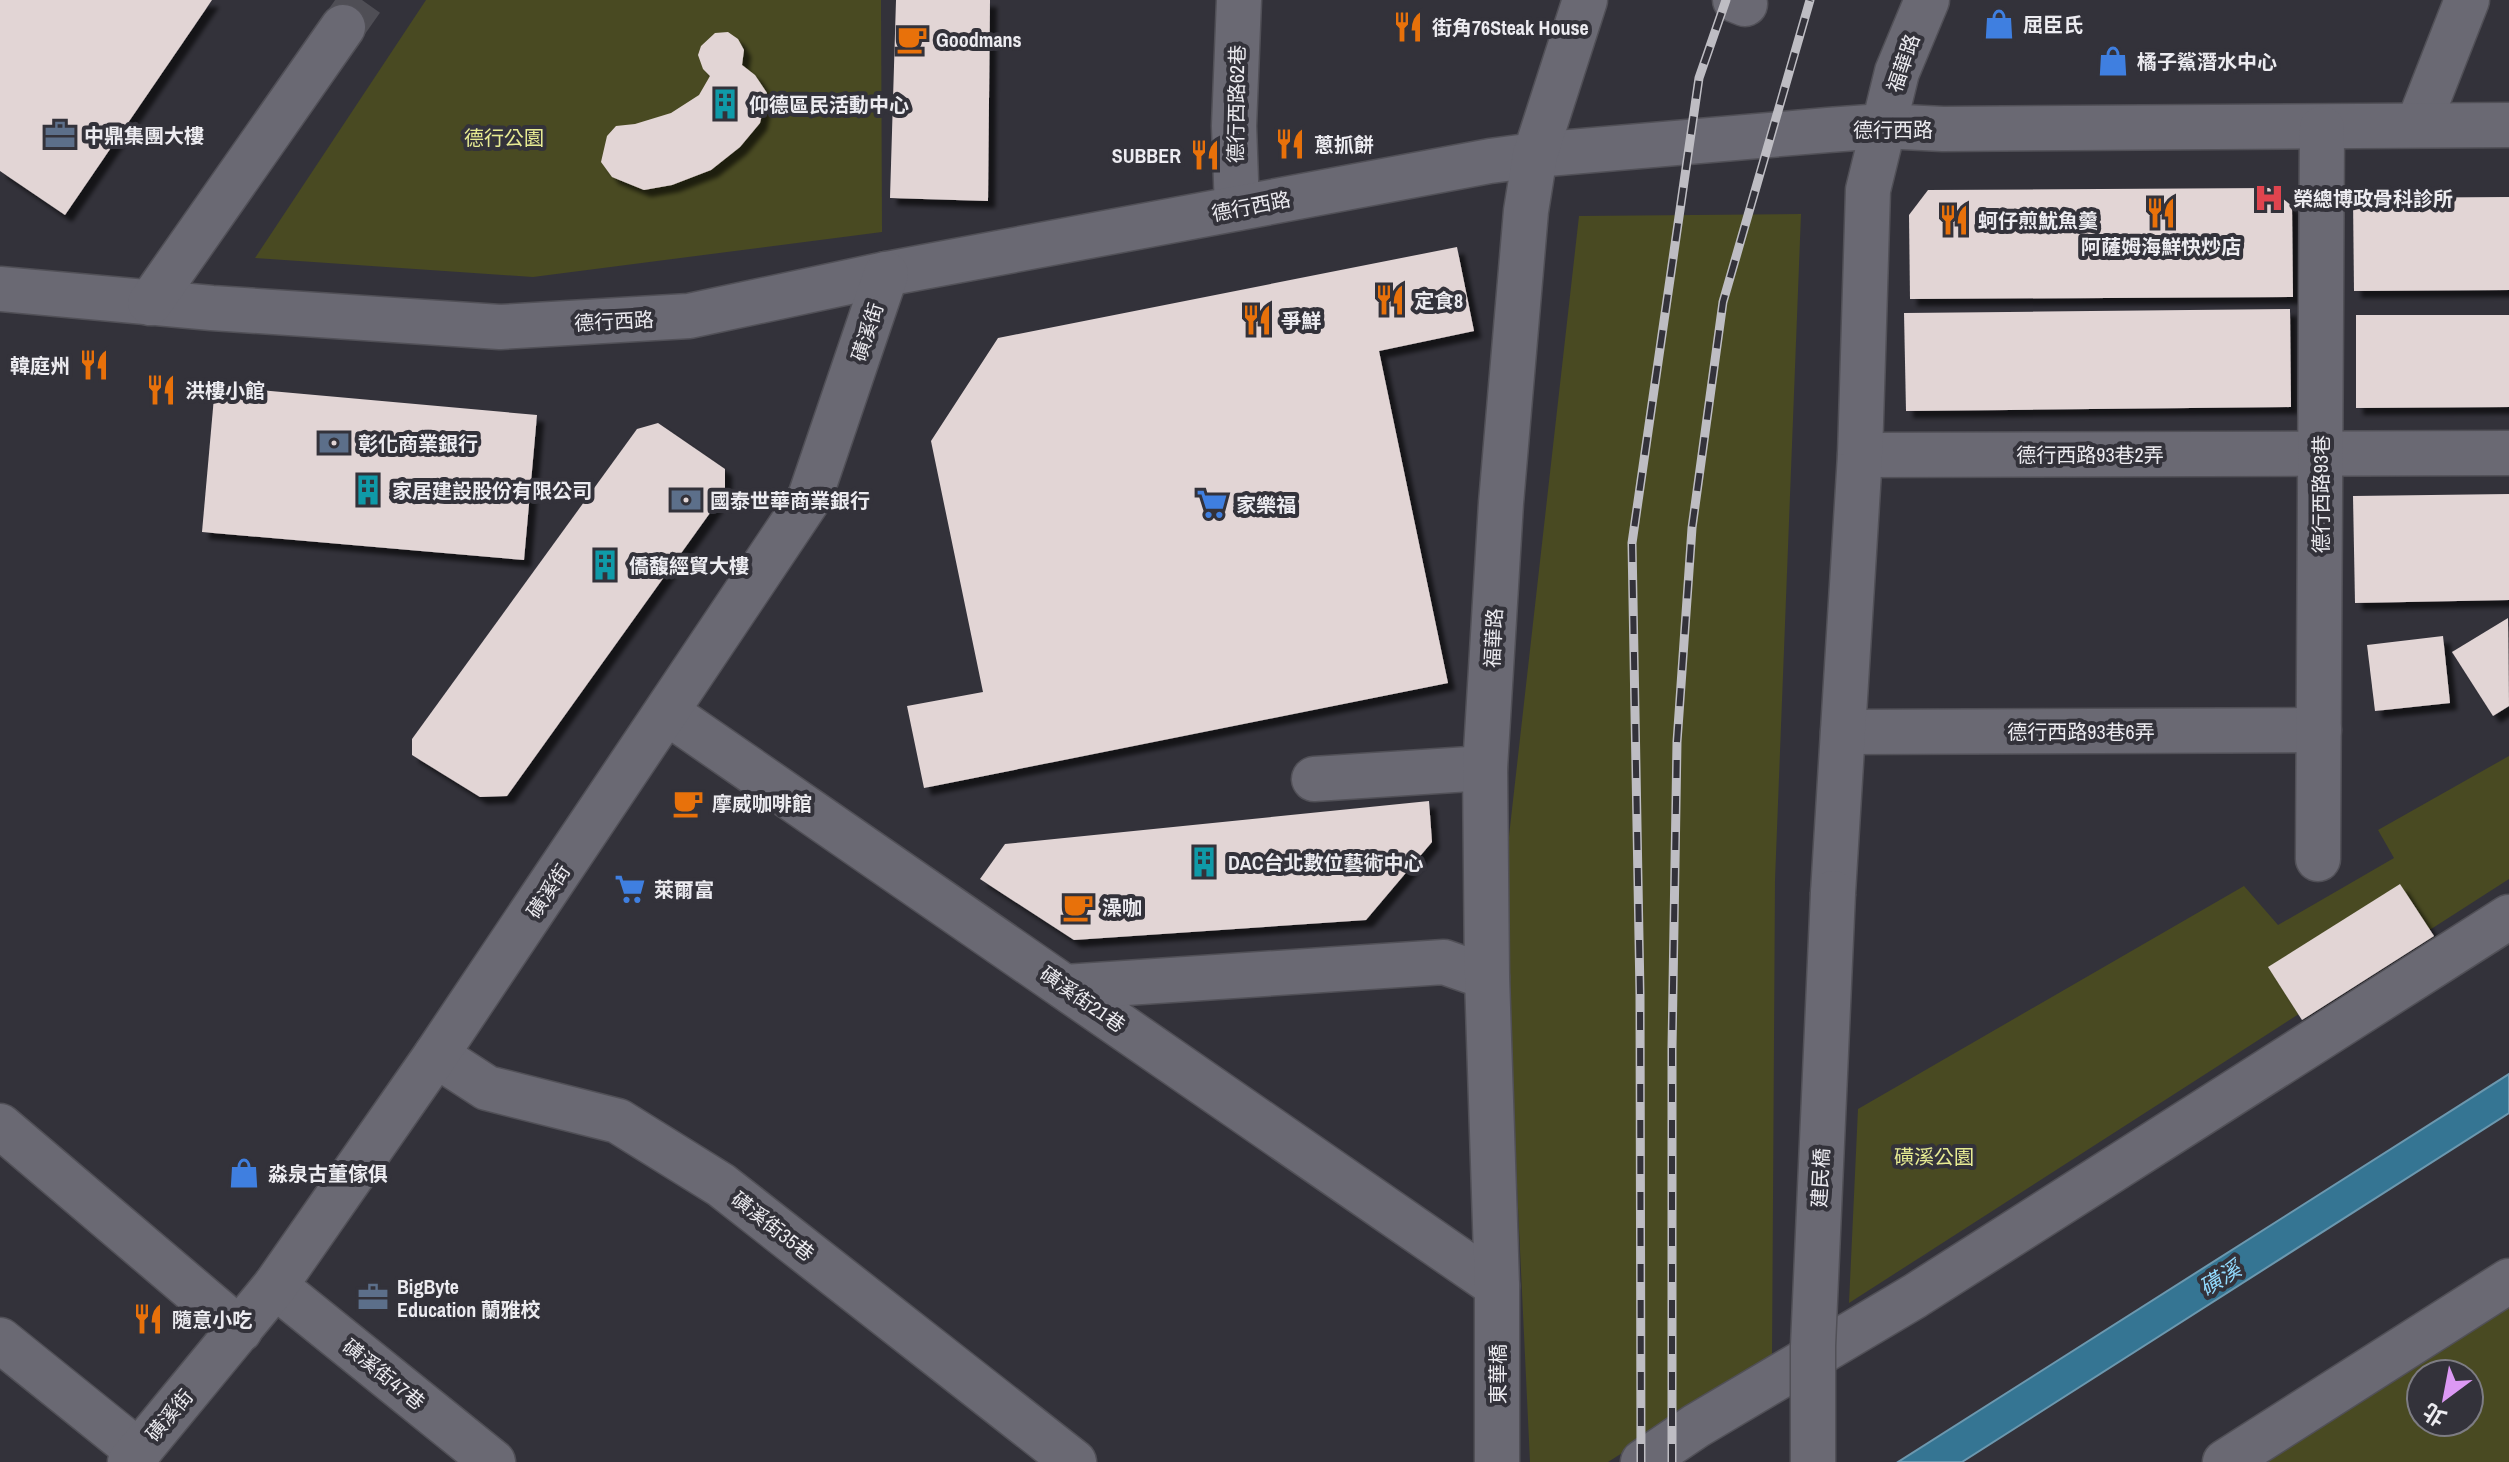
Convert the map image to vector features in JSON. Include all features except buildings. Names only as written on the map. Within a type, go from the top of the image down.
[{"type":"street","name":"德行西路62巷","points":[[1237,208],[1234,126],[1239,0]]},
{"type":"street","name":"福華路","points":[[1497,1286],[1487,977],[1485,768],[1501,503],[1526,211],[1535,155],[1585,0]]},
{"type":"street","name":"福華路","points":[[1833,893],[1860,455],[1868,190],[1897,72],[1927,0]]},
{"type":"street","points":[[2418,125],[2467,0]]},
{"type":"street","points":[[150,303],[343,27]]},
{"type":"street","name":"德行西路","points":[[0,289],[150,303],[500,327],[695,316],[886,274],[1535,155],[1883,126],[1943,129],[2509,125]]},
{"type":"street","name":"德行西路93巷","points":[[2318,859],[2322,128]]},
{"type":"street","name":"磺溪街","points":[[134,1457],[275,1286],[668,713],[814,490],[886,274]]},
{"type":"street","name":"德行西路93巷2弄","points":[[1860,455],[2509,453]]},
{"type":"street","name":"磺溪街21巷","points":[[668,713],[1497,1286]]},
{"type":"street","name":"德行西路93巷6弄","points":[[1843,732],[2319,730]]},
{"type":"street","points":[[1314,779],[1485,768]]},
{"type":"street","name":"建民橋","points":[[1813,1462],[1813,1346],[1833,893]]},
{"type":"street","points":[[1643,1462],[1696,1426],[1915,1296],[2509,917]]},
{"type":"street","points":[[1065,987],[1444,962],[1487,977]]},
{"type":"street","name":"磺溪街35巷","points":[[436,1055],[487,1088],[618,1121],[721,1185],[1074,1462]]},
{"type":"street","points":[[0,1126],[240,1330]]},
{"type":"street","points":[[2225,1462],[2509,1281]]},
{"type":"street","name":"磺溪街47巷","points":[[275,1286],[493,1462]]},
{"type":"street","name":"東華橋","points":[[1497,1286],[1497,1462]]},
{"type":"street","points":[[0,1340],[134,1457]]},
{"type":"green space","name":"德行公園","points":[[426,0],[881,0],[882,232],[533,277],[255,258]]},
{"type":"green space","points":[[1801,214],[1775,880],[1772,1358],[1608,1462],[1530,1462],[1503,889],[1579,216]]},
{"type":"green space","name":"磺溪公園","points":[[2509,756],[2509,879],[1849,1303],[1858,1109],[2244,886],[2278,925],[2394,858],[2378,830]]},
{"type":"green space","points":[[2509,1306],[2509,1462],[2261,1462],[2405,1371],[2405,1438],[2485,1438],[2485,1358],[2426,1358]]},
{"type":"water","name":"磺溪","points":[[2509,1074],[2509,1113],[1962,1462],[1898,1462]]},
{"type":"tunnel","points":[[343,27],[362,0]]},
{"type":"railway","points":[[1641,1462],[1640,995],[1632,543],[1699,78],[1726,0]]},
{"type":"railway","points":[[1672,1462],[1672,1048],[1677,742],[1692,528],[1723,302],[1810,0]]},
{"type":"place","name":"屈臣氏","points":[[1999,24]]},
{"type":"place","name":"街角76Steak House","points":[[1408,27]]},
{"type":"place","name":"Goodmans","points":[[912,39]]},
{"type":"place","name":"橘子鯊潛水中心","points":[[2113,61]]},
{"type":"place","name":"仰德區民活動中心","points":[[725,104]]},
{"type":"place","name":"中鼎集團大樓","points":[[60,135]]},
{"type":"place","name":"蔥抓餅","points":[[1290,144]]},
{"type":"place","name":"SUBBER","points":[[1205,155]]},
{"type":"place","name":"榮總博政骨科診所","points":[[2269,198]]},
{"type":"place","name":"阿薩姆海鮮快炒店","points":[[2161,213]]},
{"type":"place","name":"蚵仔煎魷魚羹","points":[[1954,220]]},
{"type":"place","name":"定食8","points":[[1390,300]]},
{"type":"place","name":"爭鮮","points":[[1257,320]]},
{"type":"place","name":"韓庭州","points":[[94,365]]},
{"type":"place","name":"洪樓小館","points":[[161,390]]},
{"type":"place","name":"彰化商業銀行","points":[[334,443]]},
{"type":"place","name":"家居建設股份有限公司","points":[[368,490]]},
{"type":"place","name":"國泰世華商業銀行","points":[[686,500]]},
{"type":"place","name":"家樂福","points":[[1212,504]]},
{"type":"place","name":"僑馥經貿大樓","points":[[605,565]]},
{"type":"place","name":"摩威咖啡館","points":[[688,803]]},
{"type":"place","name":"DAC台北數位藝術中心","points":[[1204,862]]},
{"type":"place","name":"萊爾富","points":[[630,889]]},
{"type":"place","name":"澡咖","points":[[1078,907]]},
{"type":"place","name":"淼泉古董傢俱","points":[[244,1173]]},
{"type":"place","name":"BigByte Education 蘭雅校","points":[[373,1297]]},
{"type":"place","name":"隨意小吃","points":[[148,1319]]}]
